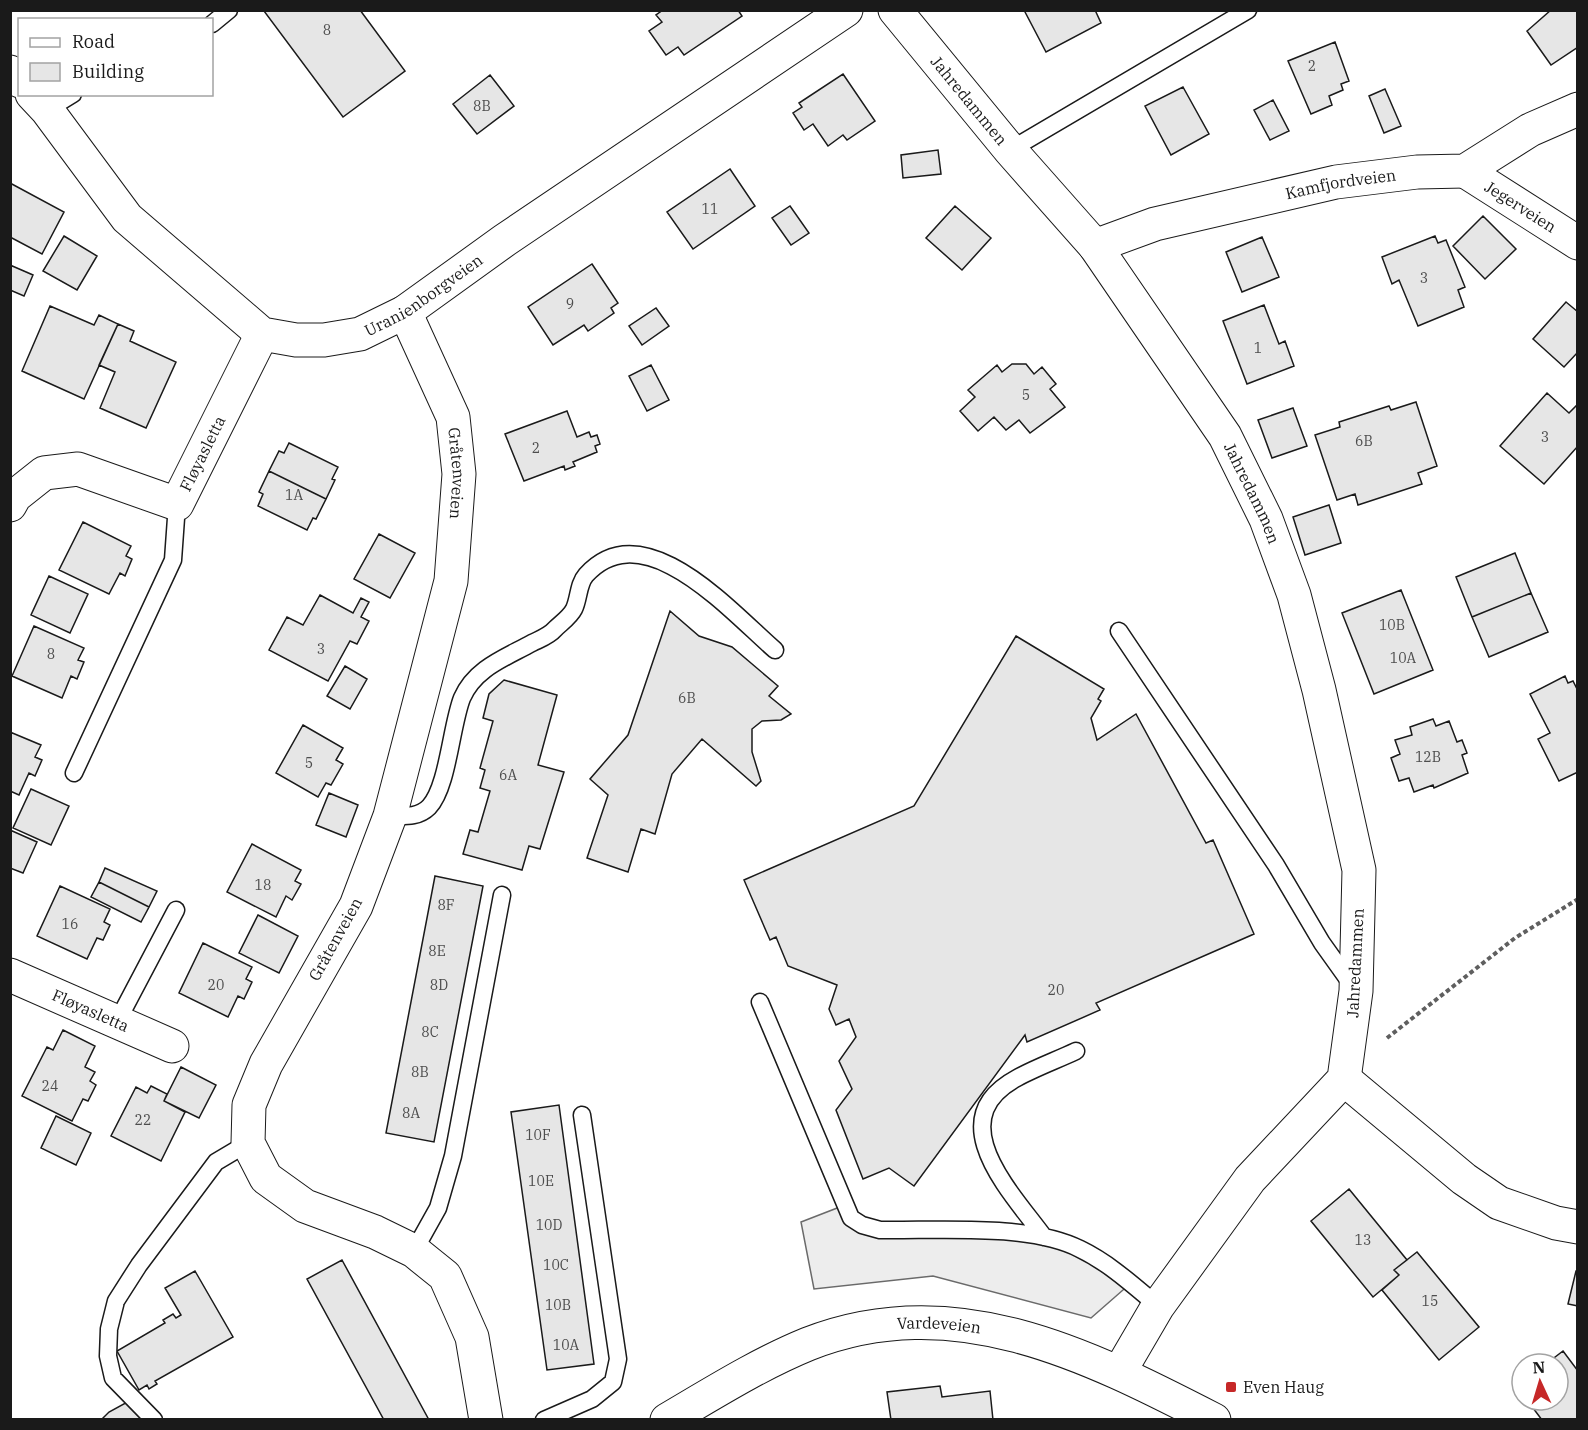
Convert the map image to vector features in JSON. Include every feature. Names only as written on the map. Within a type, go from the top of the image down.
[{"type":"street","name":"Uranienborgveien","points":[[262,334],[296,340],[324,340],[360,334],[405,312],[505,240],[846,10]]},
{"type":"street","name":"Jahredammen","points":[[895,10],[1010,150],[1095,246],[1225,436],[1266,519],[1294,595],[1319,690],[1359,870],[1356,991],[1345,1074]]},
{"type":"street","points":[[51,100],[127,218],[262,334]]},
{"type":"street","points":[[1465,171],[1530,130],[1578,109]]},
{"type":"street","name":"Kamfjordveien","points":[[1095,246],[1155,224],[1336,182],[1417,171],[1465,171]]},
{"type":"street","name":"Jegerveien","points":[[1465,171],[1578,243]]},
{"type":"street","name":"Gråtenveien","points":[[405,312],[453,417],[459,474],[451,581],[390,816],[356,906],[266,1064],[249,1105],[248,1143],[266,1178],[305,1206],[375,1232],[414,1251],[445,1276],[472,1337],[486,1419]]},
{"type":"street","name":"Fløyasletta","points":[[10,505],[15,496],[44,473],[78,469],[177,504],[262,334]]},
{"type":"street","name":"Fløyasletta","points":[[10,975],[172,1046]]},
{"type":"street","points":[[1120,1371],[1158,1306],[1250,1179],[1345,1074],[1464,1179],[1499,1203],[1556,1223],[1578,1227]]},
{"type":"street","name":"Vardeveien","points":[[667,1419],[758,1368],[808,1344],[850,1331],[894,1324],[937,1321],[986,1327],[1036,1340],[1120,1371],[1214,1419]]},
{"type":"lane","points":[[213,23],[229,10]]},
{"type":"lane","points":[[1010,150],[1248,10]]},
{"type":"lane","points":[[74,773],[173,560],[177,504]]},
{"type":"lane","points":[[390,816],[411,817],[428,807],[438,792],[462,699],[474,678],[492,664],[552,633],[574,610],[584,576],[603,561],[622,554],[640,555],[681,568],[775,651]]},
{"type":"lane","points":[[1119,631],[1276,865],[1322,943],[1356,991]]},
{"type":"lane","points":[[414,1251],[438,1208],[453,1156],[502,895]]},
{"type":"lane","points":[[117,1022],[176,910]]},
{"type":"lane","points":[[760,1002],[851,1218],[862,1225],[880,1230],[1005,1232],[1044,1237],[1080,1248],[1122,1275],[1158,1306]]},
{"type":"lane","points":[[1044,1237],[990,1164],[982,1136],[984,1116],[995,1095],[1015,1079],[1076,1051]]},
{"type":"lane","points":[[544,1419],[592,1400],[613,1382],[618,1359],[582,1115]]},
{"type":"lane","points":[[154,1419],[113,1378],[108,1356],[109,1329],[116,1301],[216,1162],[248,1143]]},
{"type":"path","points":[[1345,1074],[1515,939],[1578,898]]},
{"type":"shaded area","points":[[845,1205],[862,1225],[1044,1237],[1131,1283],[1091,1318],[933,1276],[814,1289],[801,1222]]},
{"type":"building","points":[[360,10],[405,71],[343,117],[264,11]]},
{"type":"building","points":[[663,10],[738,10],[742,16],[684,55],[678,47],[666,55],[649,31],[662,22],[656,15]]},
{"type":"building","points":[[1024,10],[1095,10],[1101,23],[1046,52]]},
{"type":"building","points":[[1551,10],[1578,10],[1578,47],[1551,65],[1527,31]]},
{"type":"building","points":[[1335,42],[1349,81],[1341,84],[1343,90],[1329,96],[1332,105],[1311,114],[1288,61]]},
{"type":"building","points":[[843,74],[875,121],[847,140],[843,135],[828,146],[813,124],[804,130],[793,113],[802,107],[799,103]]},
{"type":"building","points":[[490,75],[514,106],[477,134],[453,104]]},
{"type":"building","points":[[1183,87],[1209,134],[1171,155],[1145,106]]},
{"type":"building","points":[[1385,89],[1401,126],[1384,133],[1369,96]]},
{"type":"building","points":[[1273,100],[1289,131],[1270,140],[1254,110]]},
{"type":"building","points":[[938,150],[941,174],[903,178],[901,155]]},
{"type":"building","points":[[730,169],[755,206],[693,249],[667,212]]},
{"type":"building","points":[[10,183],[64,212],[42,254],[10,237]]},
{"type":"building","points":[[790,206],[809,233],[791,245],[772,218]]},
{"type":"building","points":[[955,206],[991,238],[962,270],[926,238]]},
{"type":"building","points":[[1483,216],[1516,249],[1485,279],[1453,246]]},
{"type":"building","points":[[64,236],[97,256],[77,290],[43,271]]},
{"type":"building","points":[[1435,236],[1438,243],[1446,240],[1465,287],[1458,290],[1464,307],[1418,326],[1399,280],[1392,284],[1382,257]]},
{"type":"building","points":[[1262,237],[1279,277],[1242,292],[1226,252]]},
{"type":"building","points":[[592,264],[618,303],[611,308],[614,313],[588,331],[584,325],[553,345],[528,307]]},
{"type":"building","points":[[10,265],[33,275],[24,296],[10,290]]},
{"type":"building","points":[[1566,302],[1578,312],[1578,352],[1564,367],[1533,339]]},
{"type":"building","points":[[1264,305],[1279,344],[1285,341],[1294,366],[1247,384],[1223,321]]},
{"type":"building","points":[[50,306],[94,325],[99,315],[118,324],[84,399],[22,371]]},
{"type":"building","points":[[656,308],[669,326],[642,345],[629,326]]},
{"type":"building","points":[[118,324],[134,331],[130,341],[176,362],[146,428],[100,408],[115,372],[99,365]]},
{"type":"building","points":[[1012,364],[1026,364],[1034,374],[1042,367],[1056,384],[1050,389],[1065,407],[1030,433],[1019,420],[1006,430],[994,417],[978,431],[960,411],[975,397],[968,390],[997,365],[1002,372]]},
{"type":"building","points":[[651,365],[669,400],[647,411],[629,376]]},
{"type":"building","points":[[1547,393],[1569,413],[1576,406],[1578,407],[1578,446],[1544,484],[1500,446]]},
{"type":"building","points":[[1416,402],[1437,466],[1418,473],[1422,484],[1358,505],[1355,494],[1337,500],[1315,435],[1340,427],[1339,422],[1389,406],[1391,410]]},
{"type":"building","points":[[1293,408],[1307,446],[1272,458],[1258,420]]},
{"type":"building","points":[[567,411],[577,437],[589,432],[591,437],[597,435],[600,444],[595,446],[597,452],[573,462],[575,466],[565,470],[564,466],[524,481],[505,434]]},
{"type":"building","points":[[289,443],[338,467],[326,499],[269,471],[279,451],[284,453]]},
{"type":"building","points":[[269,471],[326,499],[316,519],[313,518],[307,530],[258,506],[263,494],[259,492]]},
{"type":"building","points":[[1329,505],[1341,543],[1305,555],[1293,517]]},
{"type":"building","points":[[83,522],[131,546],[126,556],[132,559],[125,576],[120,573],[109,594],[59,570]]},
{"type":"building","points":[[379,534],[415,553],[390,598],[354,579]]},
{"type":"building","points":[[1515,553],[1531,593],[1472,617],[1456,577]]},
{"type":"building","points":[[49,576],[88,594],[70,633],[31,615]]},
{"type":"building","points":[[1401,590],[1433,670],[1374,694],[1342,613]]},
{"type":"building","points":[[1531,593],[1548,632],[1489,657],[1472,617]]},
{"type":"building","points":[[320,595],[353,613],[361,598],[369,602],[361,617],[369,621],[357,644],[350,641],[328,681],[269,650],[287,617],[303,625]]},
{"type":"building","points":[[670,611],[699,636],[732,647],[778,686],[769,696],[791,714],[781,720],[762,721],[752,729],[752,752],[761,781],[756,786],[702,739],[672,774],[655,834],[641,829],[628,872],[587,858],[608,795],[590,779],[628,735]]},
{"type":"building","points":[[34,626],[84,648],[78,660],[84,662],[77,679],[71,676],[62,698],[12,676]]},
{"type":"building","points":[[1016,636],[1104,689],[1098,699],[1101,701],[1091,718],[1097,740],[1136,714],[1206,843],[1213,840],[1254,934],[1096,1003],[1100,1010],[1027,1042],[1025,1035],[914,1186],[889,1168],[863,1179],[836,1110],[852,1089],[839,1061],[856,1037],[849,1019],[836,1025],[829,1009],[837,985],[788,966],[776,937],[770,940],[744,880],[914,806]]},
{"type":"building","points":[[345,666],[367,679],[350,709],[327,696]]},
{"type":"building","points":[[1565,676],[1568,683],[1573,681],[1578,691],[1578,772],[1559,781],[1538,739],[1550,733],[1530,694]]},
{"type":"building","points":[[504,680],[557,695],[538,765],[564,772],[540,849],[529,846],[522,870],[463,854],[470,830],[478,832],[490,791],[480,788],[485,770],[480,768],[493,721],[483,718],[489,694]]},
{"type":"building","points":[[1433,719],[1436,726],[1449,721],[1457,742],[1462,740],[1467,753],[1462,755],[1468,773],[1434,788],[1433,785],[1414,792],[1409,778],[1399,781],[1391,758],[1400,754],[1395,740],[1412,735],[1410,727]]},
{"type":"building","points":[[303,725],[343,748],[336,760],[343,764],[331,785],[326,783],[318,797],[276,773]]},
{"type":"building","points":[[10,732],[41,745],[35,757],[42,760],[35,776],[29,773],[19,795],[10,791]]},
{"type":"building","points":[[31,789],[69,806],[51,845],[13,828]]},
{"type":"building","points":[[329,793],[358,805],[346,837],[316,825]]},
{"type":"building","points":[[10,830],[37,842],[23,873],[10,868]]},
{"type":"building","points":[[252,844],[301,870],[295,881],[301,884],[292,900],[286,896],[276,917],[227,892]]},
{"type":"building","points":[[105,868],[157,891],[149,907],[99,882]]},
{"type":"building","points":[[435,876],[483,886],[434,1142],[386,1133]]},
{"type":"building","points":[[99,882],[149,907],[141,922],[91,897]]},
{"type":"building","points":[[60,886],[110,909],[104,922],[110,925],[103,940],[97,938],[87,959],[37,936]]},
{"type":"building","points":[[258,915],[298,936],[279,973],[239,953]]},
{"type":"building","points":[[203,943],[252,967],[246,979],[252,982],[244,999],[238,996],[228,1017],[179,993]]},
{"type":"building","points":[[63,1030],[95,1046],[85,1067],[95,1072],[90,1081],[96,1085],[88,1101],[83,1099],[72,1121],[22,1096],[47,1047],[53,1050]]},
{"type":"building","points":[[181,1067],[216,1085],[199,1118],[164,1101]]},
{"type":"building","points":[[151,1086],[167,1094],[164,1101],[185,1112],[161,1161],[111,1136],[136,1087],[147,1093]]},
{"type":"building","points":[[559,1105],[594,1364],[547,1370],[511,1112]]},
{"type":"building","points":[[56,1116],[91,1133],[76,1165],[41,1148]]},
{"type":"building","points":[[1349,1189],[1407,1260],[1394,1270],[1399,1275],[1373,1297],[1311,1221]]},
{"type":"building","points":[[1417,1252],[1479,1327],[1439,1360],[1382,1290],[1399,1275],[1394,1270]]},
{"type":"building","points":[[342,1260],[429,1420],[384,1420],[307,1279]]},
{"type":"building","points":[[195,1271],[233,1337],[155,1381],[157,1384],[149,1389],[147,1385],[139,1390],[117,1351],[165,1323],[163,1320],[173,1314],[176,1318],[181,1315],[165,1288]]},
{"type":"building","points":[[1576,1271],[1578,1271],[1578,1306],[1568,1304]]},
{"type":"building","points":[[1570,1360],[1578,1371],[1578,1420],[1542,1420],[1536,1412],[1570,1412]]},
{"type":"building","points":[[940,1386],[942,1397],[990,1391],[993,1420],[891,1420],[887,1392]]},
{"type":"building","points":[[131,1400],[142,1420],[101,1420],[109,1412]]},
{"type":"place","name":"Even Haug","points":[[1231,1387]]}]
